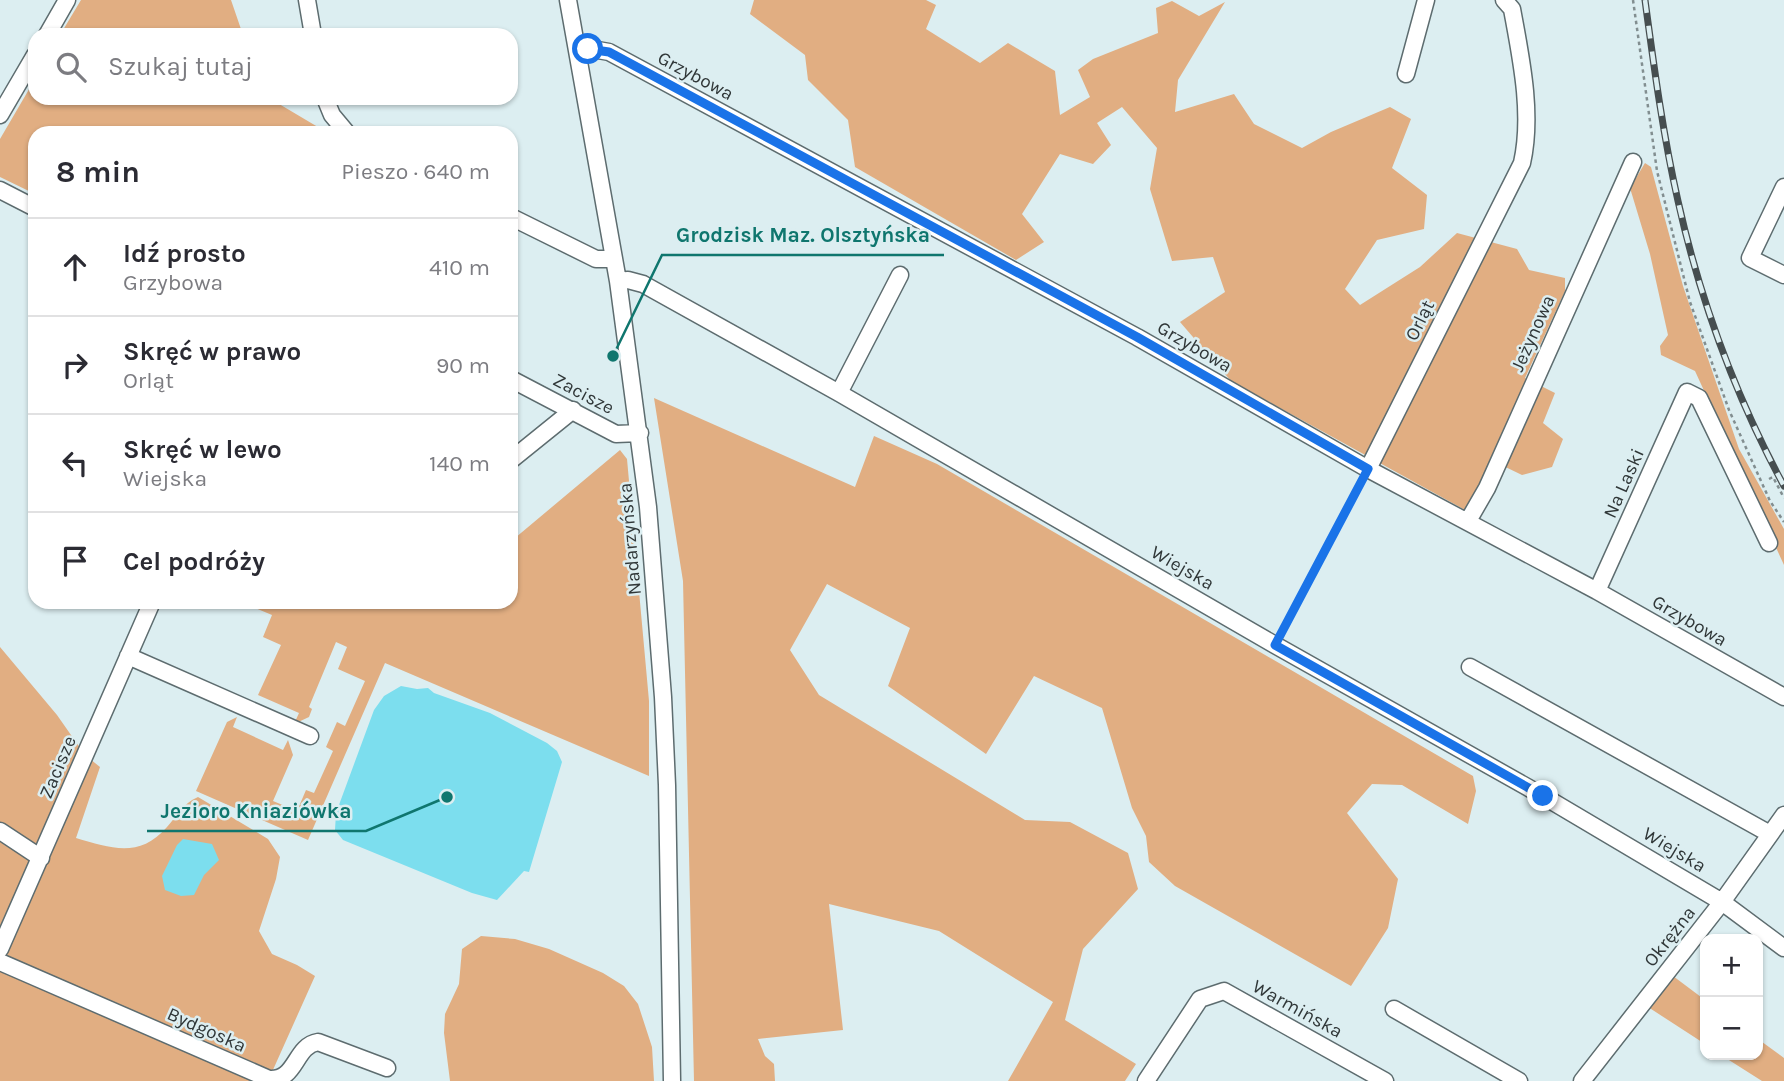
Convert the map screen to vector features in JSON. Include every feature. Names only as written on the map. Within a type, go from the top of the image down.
[{"type":"street","points":[[51,28],[67,0]]},
{"type":"street","points":[[307,0],[312,28]]},
{"type":"street","name":"Nadarzyńska","points":[[568,0],[618,281],[650,528],[666,746],[672,1081]]},
{"type":"street","points":[[1406,74],[1426,0]]},
{"type":"street","name":"Orląt","points":[[1368,469],[1522,163],[1527,139],[1526,111],[1512,9],[1504,0]]},
{"type":"street","name":"Grzybowa","points":[[577,50],[592,48],[609,52],[1137,337],[1368,469],[1468,521],[1784,697]]},
{"type":"street","points":[[0,114],[28,67]]},
{"type":"street","points":[[328,105],[341,126]]},
{"type":"street","name":"Jeżynowa","points":[[1468,521],[1487,488],[1633,162]]},
{"type":"street","points":[[1784,187],[1750,258],[1784,275]]},
{"type":"street","points":[[0,190],[28,204]]},
{"type":"street","points":[[518,220],[596,259],[614,259]]},
{"type":"street","points":[[839,393],[900,275]]},
{"type":"street","name":"Wiejska","points":[[618,281],[628,280],[643,284],[839,393],[1275,645],[1531,789],[1723,902],[1784,948]]},
{"type":"street","name":"Zacisze","points":[[518,382],[616,434],[639,433]]},
{"type":"street","name":"Na Laski","points":[[1597,592],[1687,391],[1699,398],[1769,543]]},
{"type":"street","points":[[518,454],[573,410]]},
{"type":"street","name":"Zacisze","points":[[0,949],[149,609]]},
{"type":"street","points":[[128,656],[310,736]]},
{"type":"street","points":[[1470,667],[1770,834]]},
{"type":"street","name":"Okrężna","points":[[1582,1081],[1723,902],[1784,814]]},
{"type":"street","points":[[0,831],[41,858]]},
{"type":"street","name":"Bydgoska","points":[[0,961],[269,1079],[278,1079],[289,1073],[306,1046],[318,1042],[387,1068]]},
{"type":"street","name":"Warmińska","points":[[1146,1081],[1200,999],[1224,991],[1385,1081]]},
{"type":"street","points":[[1394,1009],[1519,1081]]},
{"type":"path","points":[[1633,0],[1657,171],[1690,302],[1729,410],[1770,501],[1784,522]]},
{"type":"path","points":[[1275,645],[1368,469]]},
{"type":"path","points":[[1769,479],[1773,477],[1784,498]]},
{"type":"shaded area","points":[[81,0],[231,0],[241,28],[64,28]]},
{"type":"shaded area","points":[[754,0],[926,0],[936,5],[926,29],[980,63],[1008,43],[1055,71],[1060,115],[1090,97],[1078,70],[1093,59],[1158,33],[1156,8],[1172,1],[1199,16],[1225,2],[1178,80],[1175,112],[1234,94],[1254,124],[1302,148],[1331,132],[1390,107],[1411,119],[1392,168],[1427,195],[1424,229],[1377,240],[1345,289],[1360,305],[1420,267],[1457,233],[1517,249],[1529,270],[1565,278],[1565,291],[1525,378],[1555,393],[1543,423],[1563,439],[1552,467],[1522,475],[1493,461],[1465,510],[1231,381],[1180,322],[1225,292],[1213,257],[1172,261],[1150,189],[1157,148],[1122,107],[1097,123],[1111,145],[1093,164],[1060,154],[1022,214],[1044,242],[1016,260],[855,167],[848,120],[808,80],[805,55],[750,14]]},
{"type":"shaded area","points":[[28,91],[28,105],[281,105],[316,126],[28,126],[28,191],[0,177],[0,139]]},
{"type":"shaded area","points":[[1645,163],[1651,167],[1683,286],[1739,449],[1784,529],[1784,565],[1695,371],[1661,355],[1660,346],[1668,335],[1650,254],[1630,188]]},
{"type":"shaded area","points":[[654,398],[855,487],[874,436],[937,464],[1473,776],[1476,791],[1468,824],[1402,785],[1372,784],[1347,813],[1398,879],[1388,928],[1351,986],[1175,886],[1149,862],[1146,836],[1132,808],[1102,708],[1034,676],[986,754],[888,686],[910,628],[827,584],[790,650],[819,695],[1025,820],[1070,822],[1128,853],[1138,889],[1083,949],[1065,1020],[1136,1064],[1125,1081],[1008,1081],[1053,1002],[939,931],[829,904],[843,1030],[758,1039],[765,1056],[774,1064],[775,1081],[694,1081],[683,581]]},
{"type":"shaded area","points":[[620,450],[627,459],[649,701],[649,776],[385,663],[308,840],[196,791],[227,722],[237,717],[233,727],[283,750],[288,740],[293,755],[273,801],[297,811],[306,790],[314,793],[333,751],[326,747],[337,722],[345,726],[365,681],[338,669],[347,647],[336,642],[309,707],[312,709],[309,717],[294,724],[299,713],[258,695],[281,645],[263,637],[272,615],[258,609],[518,609],[518,535]]},
{"type":"shaded area","points":[[0,647],[57,715],[85,755],[100,767],[76,838],[124,848],[146,844],[167,827],[184,806],[198,797],[268,839],[280,857],[276,879],[259,931],[272,954],[315,976],[268,1081],[0,1081]]},
{"type":"shaded area","points":[[481,936],[515,939],[549,949],[603,973],[624,986],[638,1004],[652,1047],[654,1081],[450,1081],[444,1033],[445,1014],[459,984],[462,949]]},
{"type":"shaded area","points":[[1673,976],[1700,996],[1700,1041],[1648,1007]]},
{"type":"shaded area","points":[[1763,1043],[1784,1058],[1784,1081],[1762,1081],[1729,1060],[1763,1060]]},
{"type":"water","points":[[401,686],[428,688],[434,693],[490,713],[547,743],[557,751],[562,762],[529,872],[524,871],[497,900],[472,893],[343,840],[335,830],[336,813],[374,710],[384,696]]},
{"type":"water","points":[[183,839],[212,844],[219,860],[204,875],[194,895],[181,896],[165,890],[162,876],[177,845]]},
{"type":"railway","points":[[1645,0],[1668,151],[1697,275],[1735,383],[1784,486]]},
{"type":"place","name":"Grodzisk Maz. Olsztyńska","points":[[613,356]]},
{"type":"place","name":"Jezioro Kniaziówka","points":[[447,797]]},
{"type":"route","points":[[588,49],[609,52],[1137,337],[1368,469],[1275,645],[1543,796]]}]
